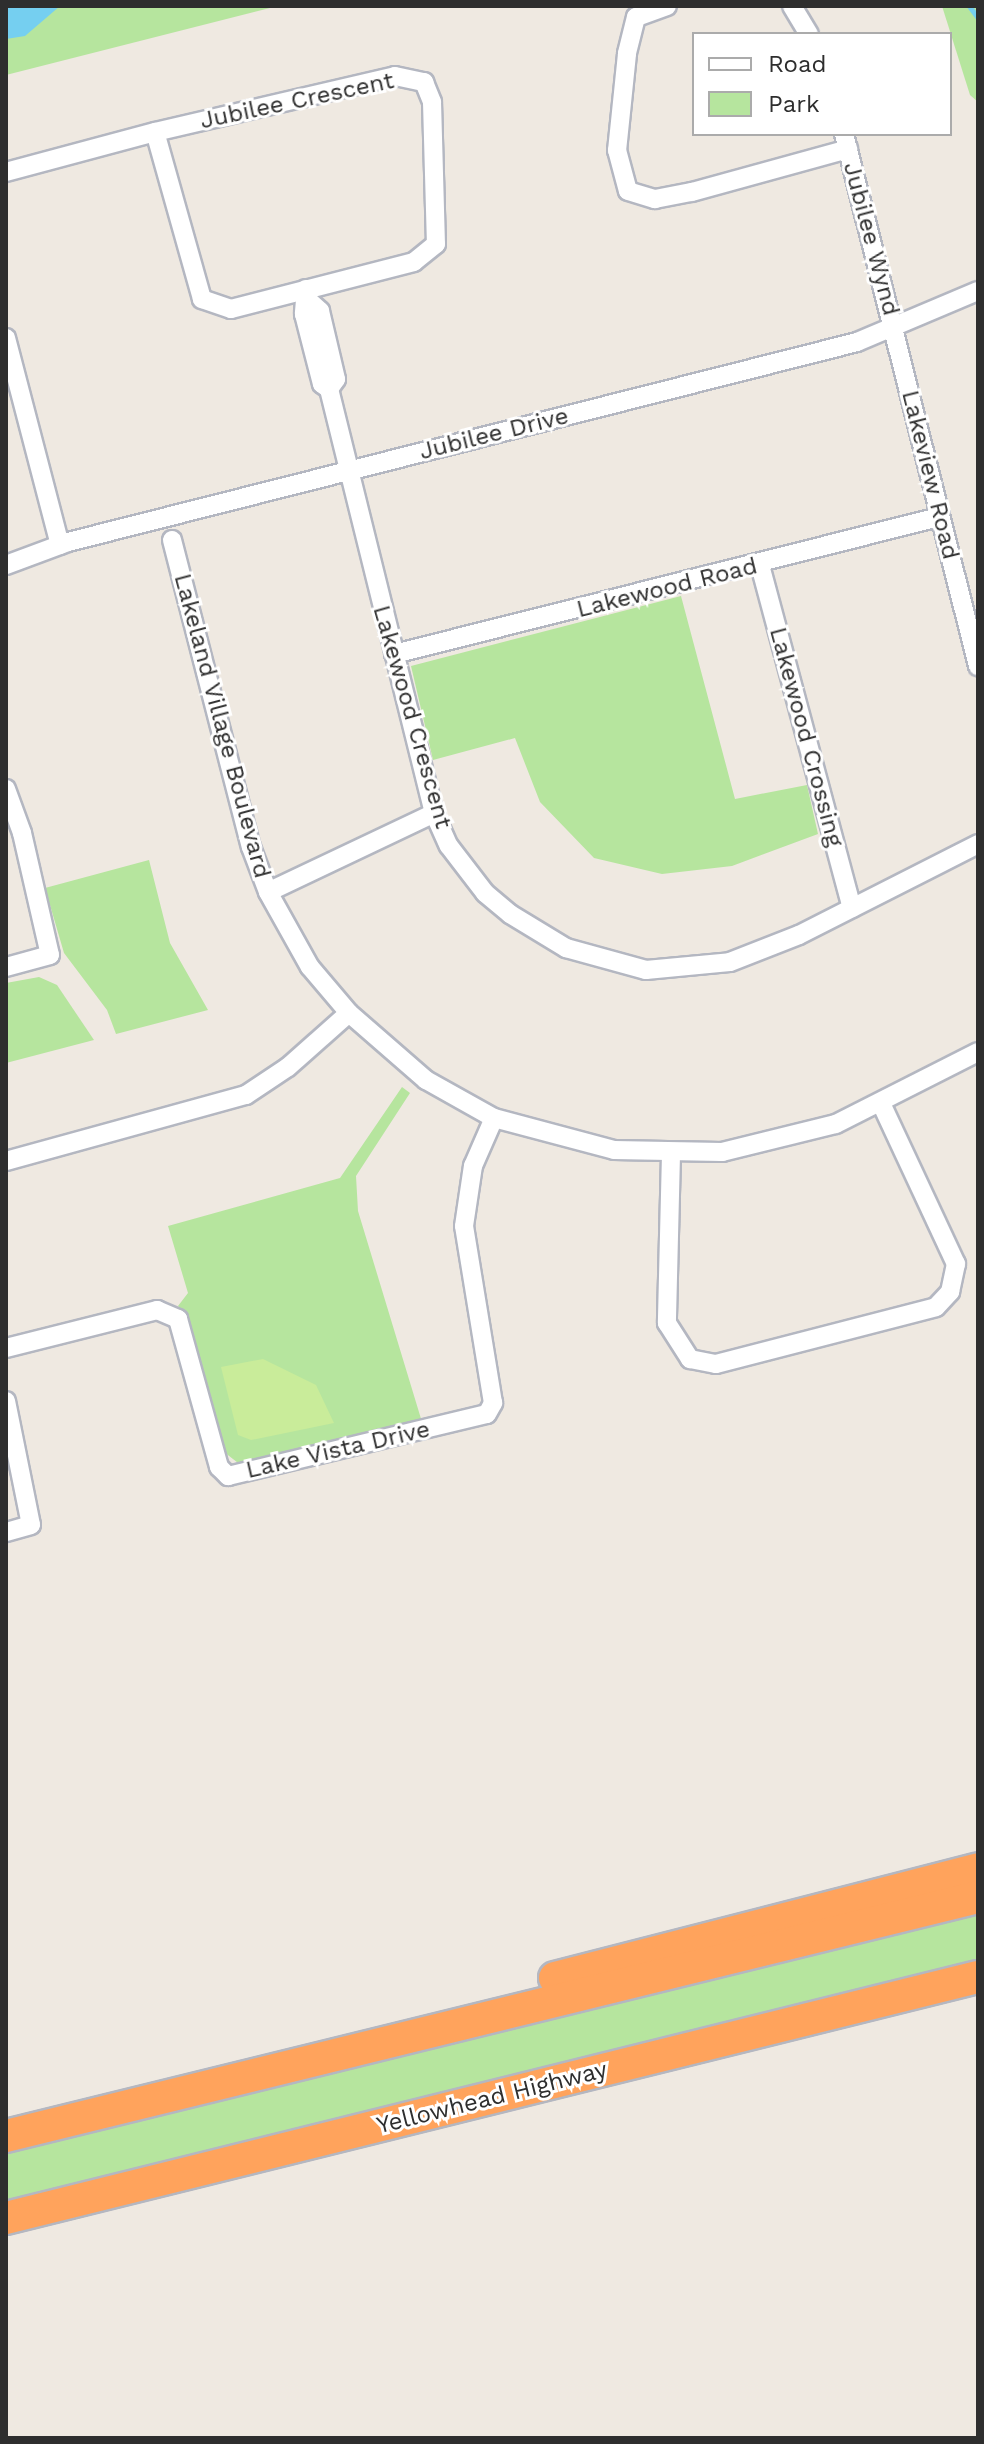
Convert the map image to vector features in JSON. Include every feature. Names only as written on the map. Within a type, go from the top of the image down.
[{"type":"highway","points":[[91,2114],[360,2028],[978,1869]]},
{"type":"highway","points":[[6,2136],[978,1897]]},
{"type":"highway","name":"Yellowhead Highway","points":[[6,2218],[978,1977]]},
{"type":"street","name":"Jubilee Wynd","points":[[667,6],[636,17],[627,54],[617,150],[628,191],[655,199],[692,192],[846,142],[895,329]]},
{"type":"street","points":[[792,6],[808,32]]},
{"type":"street","name":"Jubilee Crescent","points":[[6,172],[155,132],[395,76],[424,82],[432,102],[436,244],[414,262],[308,295],[231,309],[202,299],[155,132]]},
{"type":"street","name":"Jubilee Drive","points":[[6,565],[60,545],[895,329],[978,291]]},
{"type":"street","points":[[308,295],[320,311],[336,379],[329,389],[346,472]]},
{"type":"street","name":"Lakeview Road","points":[[895,329],[978,666]]},
{"type":"street","points":[[6,338],[60,545]]},
{"type":"street","name":"Lakewood Crescent","points":[[346,472],[434,813],[449,846],[485,893],[510,914],[566,948],[646,970],[730,962],[852,908],[978,844]]},
{"type":"street","name":"Lakewood Road","points":[[394,654],[760,565],[939,517]]},
{"type":"street","name":"Lakeland Village Boulevard","points":[[172,540],[251,847],[268,892],[310,967],[349,1013],[426,1080],[494,1118],[614,1150],[671,1154],[770,1144],[882,1105],[978,1052]]},
{"type":"street","name":"Lakewood Crossing","points":[[760,565],[852,908]]},
{"type":"street","points":[[6,789],[22,833],[50,955],[6,967]]},
{"type":"street","points":[[268,892],[434,813]]},
{"type":"street","points":[[6,1161],[246,1095],[288,1067],[349,1013]]},
{"type":"street","points":[[671,1154],[667,1323],[690,1359],[716,1364],[936,1307],[950,1292],[956,1264],[882,1105]]},
{"type":"street","name":"Lake Vista Drive","points":[[6,1348],[157,1310],[178,1319],[219,1467],[228,1476],[487,1414],[493,1403],[464,1226],[473,1166],[494,1118]]},
{"type":"street","points":[[6,1401],[31,1525],[6,1532]]},
{"type":"green space","points":[[6,6],[278,6],[6,75]]},
{"type":"green space","points":[[942,6],[978,6],[978,102],[970,95]]},
{"type":"green space","points":[[681,596],[735,799],[807,785],[818,834],[732,866],[662,874],[594,858],[540,802],[515,738],[433,760],[411,666]]},
{"type":"green space","points":[[149,860],[170,943],[208,1010],[116,1034],[107,1010],[64,953],[45,888]]},
{"type":"green space","points":[[39,977],[57,985],[94,1040],[6,1063],[6,983]]},
{"type":"green space","points":[[402,1087],[410,1093],[356,1176],[358,1211],[422,1422],[242,1466],[224,1452],[187,1316],[178,1306],[188,1293],[168,1226],[340,1178]]},
{"type":"green space","points":[[263,1359],[316,1385],[334,1423],[251,1440],[238,1435],[221,1367]]},
{"type":"green space","points":[[978,1909],[978,1959],[6,2200],[6,2149]]},
{"type":"water","points":[[6,6],[60,6],[25,36],[6,39]]},
{"type":"waterway","points":[[969,6],[978,18]]}]
